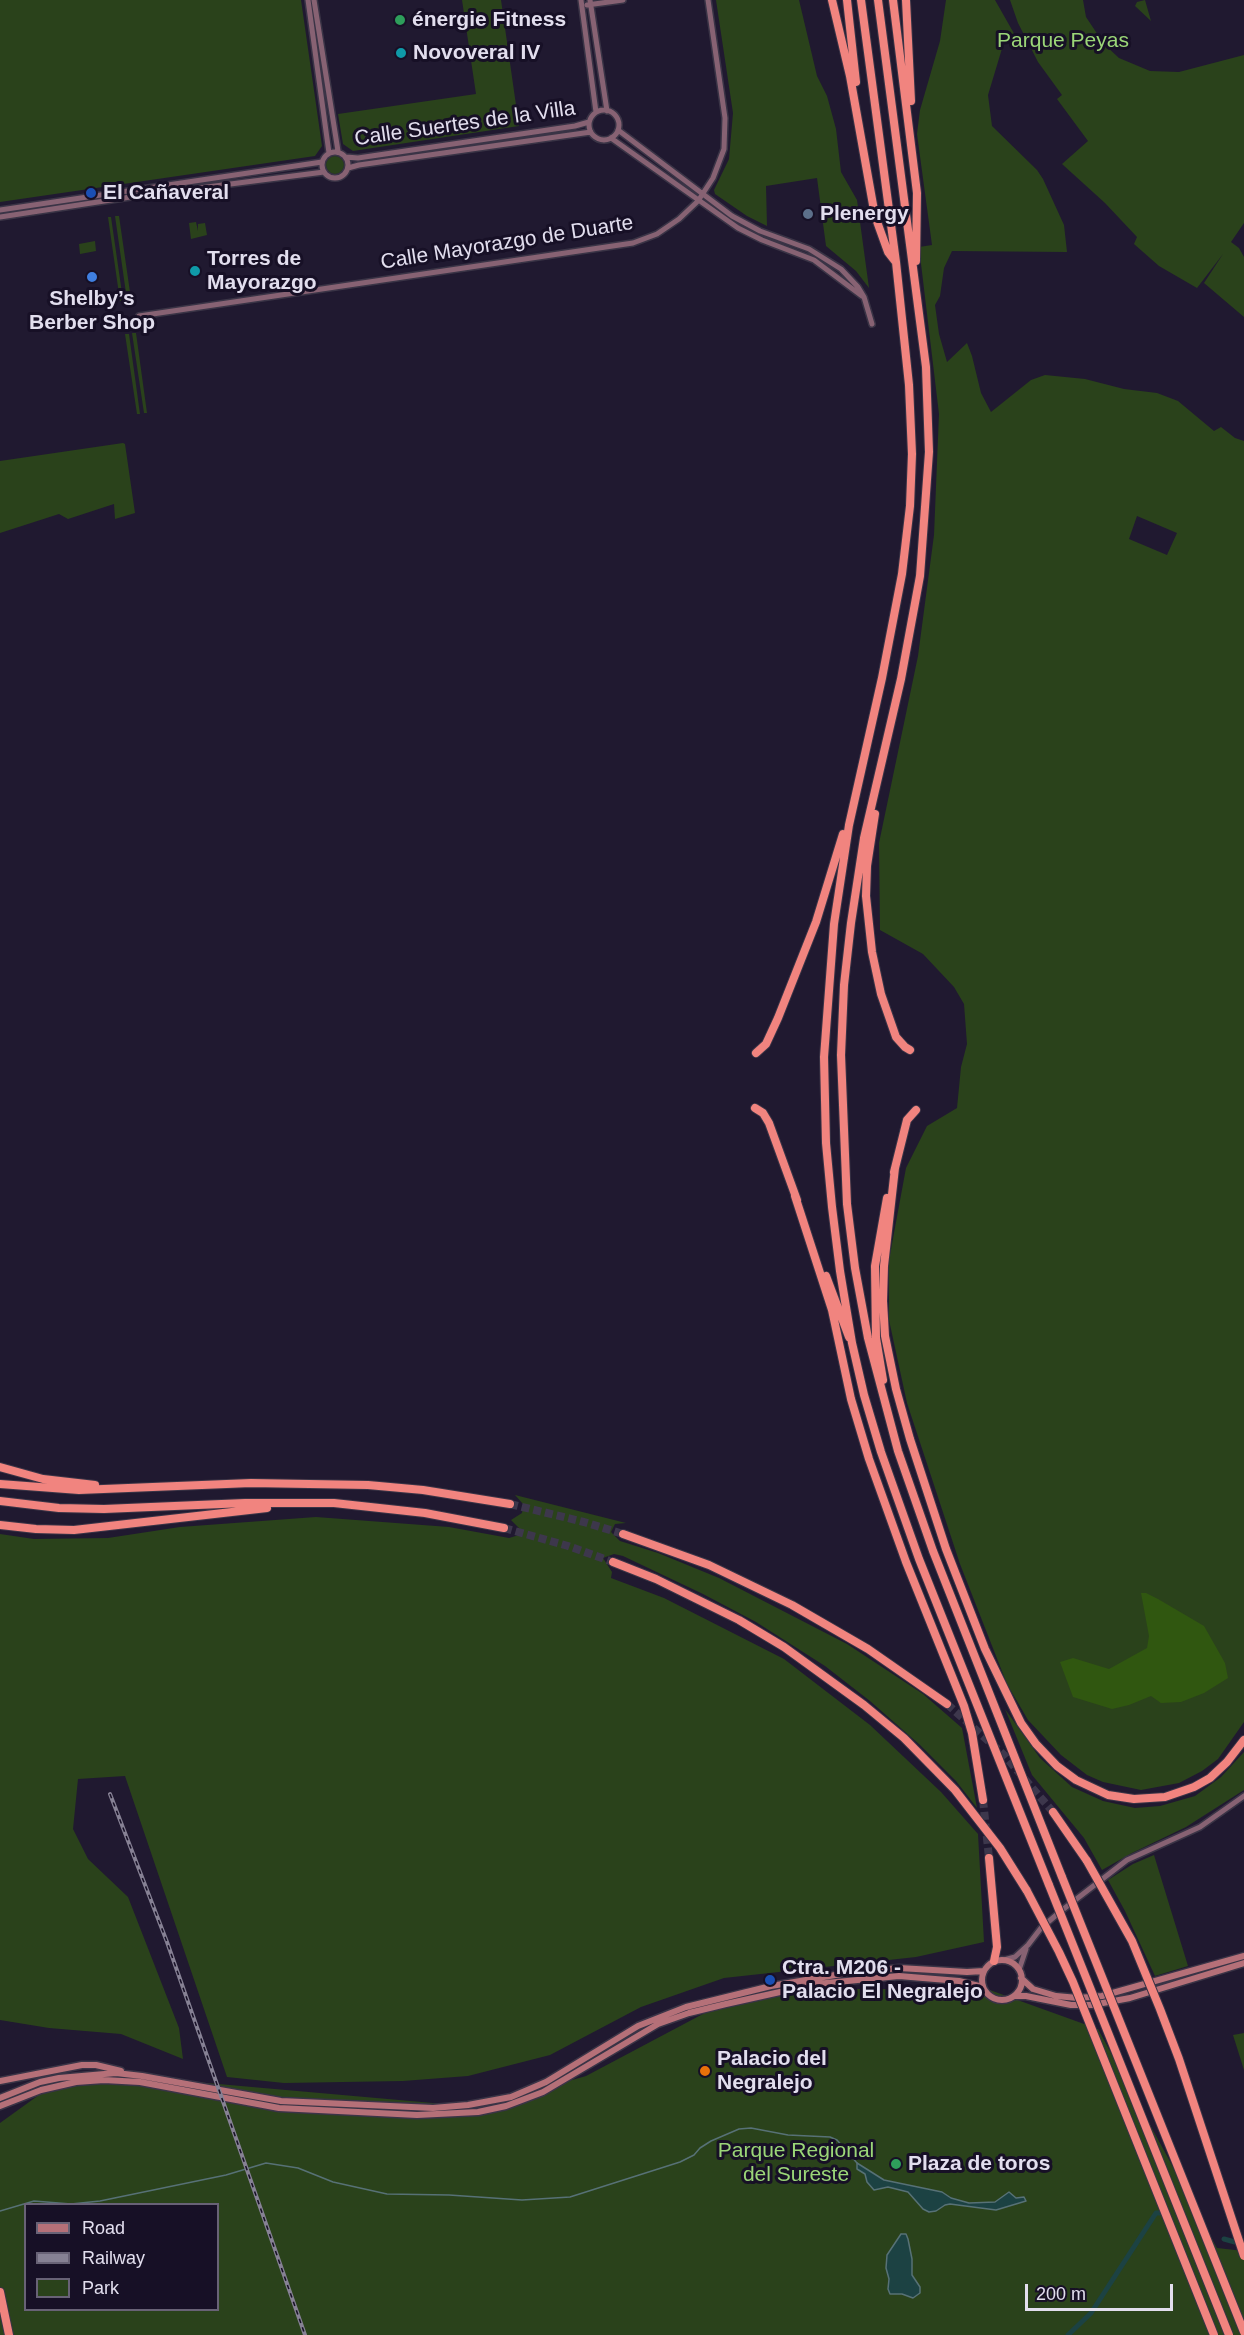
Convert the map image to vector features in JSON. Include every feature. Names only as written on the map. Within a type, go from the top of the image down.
[{"type":"highway","points":[[832,0],[850,76],[879,230],[888,252],[896,262]]},
{"type":"highway","points":[[847,0],[867,172]]},
{"type":"highway","points":[[861,0],[896,262],[909,385],[912,454],[910,506],[902,574],[882,678],[849,825],[831,955],[824,1057],[824,1095],[832,1207],[852,1343],[864,1395],[898,1504],[1229,2335]]},
{"type":"highway","points":[[878,0],[915,278],[928,410],[926,507],[920,576],[864,838],[844,985],[841,1055],[846,1193],[853,1257],[868,1338],[882,1393],[898,1451],[933,1551],[1244,2332]]},
{"type":"highway","points":[[893,0],[914,153]]},
{"type":"highway","points":[[906,0],[917,193],[915,278]]},
{"type":"highway","points":[[892,714],[867,866],[867,921],[876,973],[889,1019],[896,1037],[910,1050]]},
{"type":"highway","points":[[756,1053],[766,1044],[782,1007],[816,922],[843,832],[849,825]]},
{"type":"highway","points":[[755,1107],[763,1113],[769,1123],[844,1329],[852,1343]]},
{"type":"highway","points":[[882,1393],[883,1377],[876,1338],[875,1266],[888,1192],[907,1120],[916,1110]]},
{"type":"highway","points":[[895,1168],[884,1266],[883,1301],[885,1336],[896,1389],[909,1439],[946,1549],[985,1649],[1021,1723],[1036,1744],[1057,1766],[1076,1780],[1108,1795],[1134,1799],[1165,1797],[1194,1787],[1209,1778],[1227,1762],[1244,1740]]},
{"type":"highway","points":[[795,1196],[832,1310],[851,1399],[869,1459],[906,1562],[964,1706],[972,1734],[983,1800]]},
{"type":"highway","points":[[0,1467],[43,1479],[114,1489]]},
{"type":"highway","points":[[0,1484],[55,1489],[114,1489],[251,1483],[368,1485],[423,1490],[510,1504]]},
{"type":"highway","points":[[0,1501],[59,1508],[104,1509],[245,1503],[334,1503],[425,1513],[504,1528]]},
{"type":"highway","points":[[0,1525],[74,1530],[225,1511],[334,1503]]},
{"type":"highway","points":[[623,1534],[709,1565],[792,1605],[868,1649],[947,1704]]},
{"type":"highway","points":[[613,1562],[656,1578],[739,1620],[784,1647],[864,1705],[904,1738],[955,1790],[1000,1848],[1051,1935],[1073,1982],[1214,2335]]},
{"type":"highway","points":[[1053,1812],[1088,1861],[1131,1941],[1179,2059],[1244,2256]]},
{"type":"highway","points":[[989,1858],[997,1947],[994,1962]]},
{"type":"highway","points":[[0,2292],[9,2335]]},
{"type":"main road","points":[[308,0],[329,153]]},
{"type":"main road","points":[[314,0],[338,151],[346,157],[348,168],[339,178],[330,177],[324,172],[322,162]]},
{"type":"main road","points":[[590,2],[607,111],[617,119],[618,130],[611,138],[601,140],[591,132],[589,122],[596,112],[582,3],[590,2],[623,0]]},
{"type":"main road","name":"Calle Mayorazgo de Duarte","points":[[139,316],[633,243],[669,227],[703,194],[713,178],[724,149],[725,118],[708,0]]},
{"type":"main road","points":[[596,112],[607,111]]},
{"type":"main road","name":"Calle Suertes de la Villa","points":[[346,157],[358,158],[589,122]]},
{"type":"main road","points":[[618,130],[732,216],[760,231],[809,249],[830,261],[852,280],[864,297],[872,324]]},
{"type":"main road","name":"Calle Suertes de la Villa","points":[[348,168],[591,132]]},
{"type":"main road","points":[[611,138],[746,233],[814,260],[864,297]]},
{"type":"main road","points":[[0,210],[322,162],[329,153],[338,151]]},
{"type":"main road","points":[[0,217],[324,172]]},
{"type":"main road","points":[[1244,1796],[1200,1827],[1142,1853],[1109,1873],[1041,1928],[1015,1957],[994,1962],[984,1971],[982,1978],[983,1988],[995,1999],[1004,2000],[1014,1996],[1026,1996],[1071,2005],[1092,2005],[1130,1998],[1244,1963]]},
{"type":"main road","points":[[1018,1970],[1028,1945]]},
{"type":"main road","points":[[1004,1960],[1013,1964],[1021,1978],[1033,1989],[1056,1996],[1078,1998],[1102,1996],[1244,1956]]},
{"type":"main road","points":[[0,2081],[82,2065],[96,2065],[281,2102],[433,2108],[468,2105],[511,2097],[546,2082],[638,2026],[686,2007],[771,1986],[847,1973],[899,1968],[984,1971]]},
{"type":"main road","points":[[0,2106],[41,2090],[76,2082],[104,2080],[140,2082],[279,2108],[417,2115],[478,2112],[506,2106],[543,2092],[650,2027],[688,2013],[716,2006],[816,1984],[888,1977],[959,1981],[983,1988]]},
{"type":"main road","points":[[1014,1996],[1019,1990],[1021,1978]]},
{"type":"main road","points":[[0,2098],[40,2082],[78,2075],[116,2073],[142,2076]]},
{"type":"green space","points":[[0,0],[301,0],[322,146],[315,156],[0,202]]},
{"type":"green space","points":[[462,0],[501,0],[519,126],[353,151],[343,144],[338,114],[476,94]]},
{"type":"green space","points":[[716,0],[799,0],[817,76],[827,96],[836,129],[841,172],[857,200],[869,288],[856,271],[826,246],[817,178],[766,186],[767,226],[747,216],[715,194],[714,190],[729,159],[733,113]]},
{"type":"green space","points":[[946,0],[995,0],[1016,37],[1018,47],[1007,32],[988,95],[992,126],[1037,170],[1043,179],[1064,225],[1067,252],[952,251],[944,268],[940,296],[935,305],[939,334],[947,362],[967,343],[981,393],[991,412],[1031,380],[1045,375],[1085,379],[1124,389],[1157,393],[1178,401],[1214,431],[1221,427],[1235,438],[1244,441],[1244,1722],[1218,1759],[1202,1771],[1179,1783],[1141,1790],[1103,1782],[1087,1775],[1061,1755],[1028,1720],[1007,1684],[960,1564],[907,1403],[889,1320],[889,1260],[906,1168],[927,1126],[957,1108],[961,1067],[967,1044],[964,1004],[954,987],[923,954],[880,930],[879,843],[918,656],[934,535],[939,414],[919,247],[932,245],[917,134],[920,110],[940,41]],"holes":[[[1137,516],[1177,533],[1167,555],[1129,539]]]},
{"type":"green space","name":"Parque Peyas","points":[[1010,0],[1083,0],[1086,17],[1104,44],[1119,58],[1150,71],[1179,72],[1244,55],[1244,223],[1231,242],[1239,248],[1244,257],[1244,317],[1204,283],[1223,254],[1197,288],[1159,266],[1134,244],[1137,237],[1105,203],[1062,164],[1088,141],[1057,99],[1062,95],[1038,62],[1018,23]]},
{"type":"green space","points":[[1145,0],[1151,21],[1135,6],[1137,2]]},
{"type":"green space","points":[[335,156],[341,159],[344,165],[341,171],[335,174],[329,171],[326,165],[329,159]]},
{"type":"green space","points":[[115,216],[119,216],[131,299],[127,300]]},
{"type":"green space","points":[[108,217],[111,217],[123,300],[120,301]]},
{"type":"green space","points":[[196,222],[198,231],[198,224],[205,223],[207,235],[191,239],[189,223]]},
{"type":"green space","points":[[95,241],[96,251],[80,254],[79,244]]},
{"type":"green space","points":[[132,333],[136,333],[147,413],[144,413]]},
{"type":"green space","points":[[125,334],[129,334],[140,414],[137,414]]},
{"type":"green space","points":[[125,444],[135,513],[115,519],[114,504],[68,519],[59,514],[0,533],[0,461]]},
{"type":"green space","points":[[515,1495],[626,1523],[615,1524],[611,1532],[620,1541],[658,1553],[719,1578],[847,1644],[923,1694],[962,1728],[977,1808],[956,1781],[920,1745],[870,1701],[825,1666],[756,1622],[703,1594],[623,1556],[614,1554],[603,1558],[612,1572],[611,1578],[664,1598],[784,1659],[870,1725],[941,1792],[978,1834],[984,1942],[916,1957],[724,1978],[641,2007],[550,2055],[468,2076],[403,2081],[284,2083],[227,2077],[125,1776],[78,1779],[73,1829],[88,1859],[128,1897],[179,2028],[183,2059],[121,2034],[49,2028],[0,2020],[0,1534],[34,1539],[108,1538],[180,1527],[316,1517],[449,1527],[509,1538],[519,1535],[520,1529],[511,1520],[522,1513],[523,1504]]},
{"type":"green space","points":[[1141,1593],[1158,1599],[1204,1626],[1225,1663],[1228,1678],[1204,1693],[1181,1702],[1161,1703],[1151,1696],[1112,1709],[1073,1697],[1060,1662],[1073,1658],[1109,1669],[1147,1648],[1149,1636]]},
{"type":"green space","points":[[1005,1709],[1040,1758],[1072,1787],[1103,1801],[1135,1808],[1160,1806],[1195,1796],[1221,1777],[1244,1752],[1244,1790],[1186,1827],[1102,1870],[1084,1838],[1032,1775]]},
{"type":"green space","points":[[1154,1855],[1188,1966],[1155,1976],[1108,1880],[1133,1864]]},
{"type":"green space","name":"Parque Regional del Sureste","points":[[750,1989],[987,1989],[1098,2029],[1217,2248],[1244,2251],[1244,2335],[0,2335],[0,2123],[50,2087],[94,2073],[478,2107],[586,2076]]},
{"type":"green space","points":[[1244,2033],[1244,2070],[1233,2035]]},
{"type":"shaded area","points":[[857,2163],[884,2180],[942,2192],[951,2198],[969,2203],[995,2202],[1009,2192],[1016,2198],[1024,2197],[1026,2201],[996,2210],[950,2204],[929,2212],[923,2209],[908,2192],[888,2187],[874,2190],[867,2182],[865,2174],[857,2169]]},
{"type":"shaded area","points":[[901,2234],[906,2234],[908,2239],[912,2275],[920,2287],[920,2293],[913,2298],[902,2294],[890,2294],[888,2289],[887,2255]]},
{"type":"waterway","points":[[81,2203],[226,2175],[266,2163],[298,2168],[333,2182],[387,2194],[522,2200],[570,2197],[680,2162],[694,2155],[711,2141],[739,2129],[751,2128],[788,2135],[830,2137],[837,2140],[857,2163]]},
{"type":"waterway","points":[[27,2203],[34,2201],[59,2203]]},
{"type":"waterway","points":[[0,2211],[24,2204]]},
{"type":"waterway","points":[[1068,2335],[1091,2313],[1156,2213],[1160,2213]]},
{"type":"waterway","points":[[1224,2239],[1242,2244]]},
{"type":"tunnel","points":[[510,1504],[623,1534]]},
{"type":"tunnel","points":[[504,1528],[568,1546],[613,1562]]},
{"type":"tunnel","points":[[947,1704],[1004,1755],[1053,1812]]},
{"type":"tunnel","points":[[983,1800],[989,1858]]},
{"type":"railway","points":[[110,1794],[167,1942],[305,2335]]},
{"type":"place","name":"énergie Fitness","points":[[400,20]]},
{"type":"place","name":"Novoveral IV","points":[[401,53]]},
{"type":"place","name":"El Cañaveral","points":[[91,193]]},
{"type":"place","name":"Plenergy","points":[[808,214]]},
{"type":"place","name":"Torres de Mayorazgo","points":[[195,271]]},
{"type":"place","name":"Shelby’s Berber Shop","points":[[92,277]]},
{"type":"place","name":"Ctra. M206 - Palacio El Negralejo","points":[[770,1980]]},
{"type":"place","name":"Palacio del Negralejo","points":[[705,2071]]},
{"type":"place","name":"Plaza de toros","points":[[896,2164]]}]
